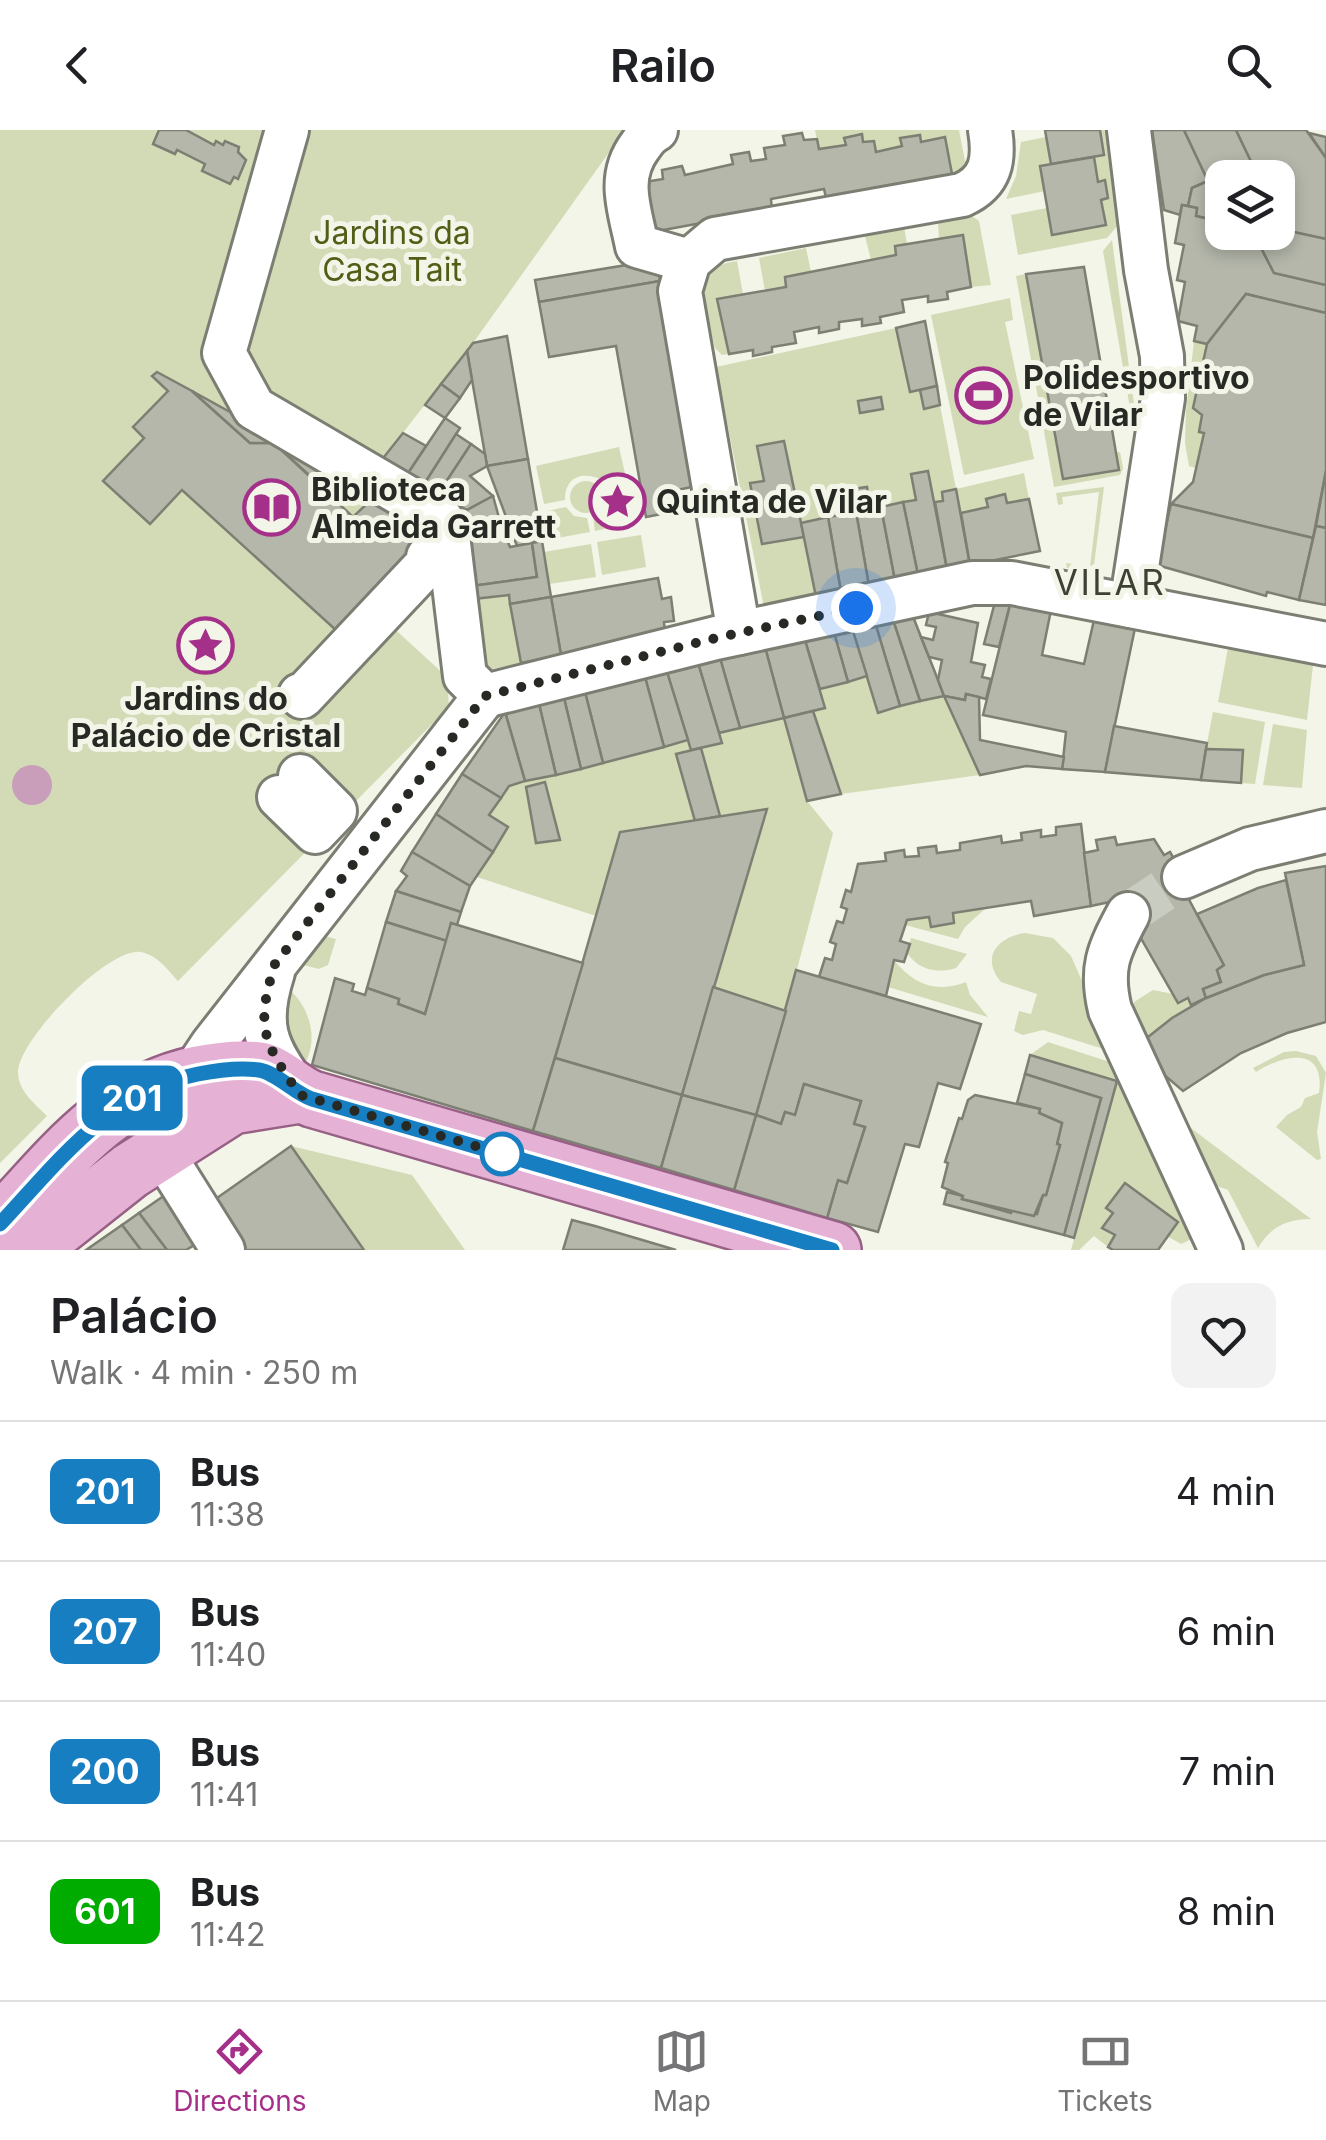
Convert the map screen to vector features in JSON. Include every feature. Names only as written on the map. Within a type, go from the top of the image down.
[{"type":"main road","points":[[0,1224],[95,1123],[126,1101],[158,1085],[192,1076],[226,1069],[263,1070],[300,1095],[832,1250]]},
{"type":"main road","points":[[146,1161],[145,1141],[192,1076]]},
{"type":"main road","points":[[30,1250],[146,1161],[232,1106],[300,1095]]},
{"type":"street","points":[[287,130],[224,353],[254,408],[439,516],[447,527],[466,676],[485,696]]},
{"type":"street","points":[[656,130],[650,132],[628,161],[624,180],[637,246],[689,261]]},
{"type":"street","points":[[739,633],[680,291],[689,261],[715,239],[962,195],[984,180],[992,163],[990,130]]},
{"type":"street","points":[[1129,130],[1146,270],[1162,356],[1163,398],[1131,606]]},
{"type":"street","points":[[300,695],[431,560],[428,557]]},
{"type":"street","points":[[192,1076],[212,1045],[485,696],[739,633],[972,583],[1012,584],[1326,644]]},
{"type":"street","points":[[1184,876],[1250,849],[1326,831]]},
{"type":"street","points":[[1128,914],[1110,948],[1103,980],[1110,1010],[1221,1250]]},
{"type":"street","points":[[275,964],[262,1019],[268,1043],[300,1095]]},
{"type":"street","points":[[146,1161],[224,1250]]},
{"type":"green space","name":"Jardins do Palácio de Cristal","points":[[0,130],[277,130],[234,399],[228,411],[418,517],[433,532],[377,613],[447,677],[449,707],[178,981],[152,956],[141,952],[127,954],[88,979],[48,1018],[22,1057],[18,1072],[24,1091],[47,1116],[0,1163]]},
{"type":"green space","name":"Jardins da Casa Tait","points":[[305,130],[625,130],[473,343],[377,466],[266,402],[241,354]]},
{"type":"green space","points":[[815,130],[959,130],[965,161],[975,162],[955,190],[944,137],[921,142],[919,135],[901,138],[902,146],[876,152],[874,141],[863,142],[861,134],[845,138],[846,145],[819,149]]},
{"type":"green space","points":[[1100,130],[1115,130],[1123,219],[1107,238],[1018,255],[1011,215],[1047,208],[1053,235],[1105,225],[1101,200],[1108,198],[1105,181],[1098,182],[1094,157],[1104,154]]},
{"type":"green space","points":[[1046,137],[1051,164],[1045,191],[1006,199],[1016,176],[1021,142]]},
{"type":"green space","points":[[972,216],[979,221],[991,285],[971,287],[963,236],[939,239],[938,223]]},
{"type":"green space","points":[[904,227],[907,244],[895,246],[896,255],[871,260],[865,236]]},
{"type":"green space","points":[[1112,240],[1136,419],[1154,403],[1137,449],[1103,251]]},
{"type":"green space","points":[[806,248],[811,272],[785,277],[786,287],[765,291],[759,258]]},
{"type":"green space","points":[[737,261],[743,294],[717,299],[729,354],[722,355],[715,348],[708,320],[706,282],[721,265]]},
{"type":"green space","points":[[1026,274],[1062,479],[1119,470],[1116,453],[1120,452],[1120,475],[1054,487],[1016,276]]},
{"type":"green space","name":"Polidesportivo de Vilar","points":[[1010,298],[1013,320],[1005,322],[1034,459],[964,475],[931,315]]},
{"type":"green space","points":[[896,328],[910,391],[920,390],[924,409],[940,405],[956,489],[942,492],[943,501],[935,502],[927,471],[911,474],[916,500],[871,509],[867,487],[837,493],[841,515],[801,523],[785,441],[758,446],[764,481],[750,483],[762,544],[804,537],[816,597],[764,607],[716,367]]},
{"type":"green space","points":[[1194,341],[1207,344],[1193,408],[1202,415],[1199,432],[1204,433],[1196,468],[1189,466],[1185,443]]},
{"type":"green space","points":[[619,447],[628,487],[607,490],[602,480],[582,476],[568,485],[565,500],[544,504],[536,466]]},
{"type":"green space","points":[[1024,473],[1029,499],[1007,503],[1005,495],[986,499],[988,507],[961,513],[956,489]]},
{"type":"green space","points":[[586,481],[598,485],[602,497],[598,509],[586,513],[574,509],[570,497],[574,485]]},
{"type":"green space","points":[[1104,487],[1093,573],[1067,568],[1066,563],[1090,567],[1099,492],[1062,497],[1063,504],[1058,505],[1056,493]]},
{"type":"green space","points":[[630,493],[636,522],[595,531],[593,517],[603,512],[608,497]]},
{"type":"green space","points":[[566,507],[574,516],[587,518],[590,532],[552,539],[547,511]]},
{"type":"green space","points":[[641,535],[646,567],[602,575],[597,542]]},
{"type":"green space","points":[[591,544],[596,577],[549,584],[544,552]]},
{"type":"green space","points":[[509,595],[521,663],[482,671],[473,599]]},
{"type":"green space","points":[[1228,648],[1313,665],[1307,720],[1218,702]]},
{"type":"green space","points":[[867,676],[878,712],[944,696],[980,775],[841,794],[813,711],[825,707],[820,689]]},
{"type":"green space","points":[[1213,712],[1265,722],[1255,784],[1241,783],[1243,750],[1206,749]]},
{"type":"green space","points":[[784,718],[807,801],[833,833],[786,1011],[713,987],[767,810],[720,816],[701,748],[721,743],[719,733]]},
{"type":"green space","points":[[1273,724],[1307,730],[1302,788],[1263,785]]},
{"type":"green space","points":[[688,740],[691,750],[677,755],[695,821],[596,916],[477,877],[508,827],[489,815],[509,786]],"holes":[[[545,783],[560,840],[537,843]]]},
{"type":"green space","points":[[986,908],[958,939],[905,925],[907,920]]},
{"type":"green space","points":[[1025,933],[1053,938],[1071,956],[1113,1052],[1043,1030],[1023,1035],[1014,1031],[1019,1011],[1031,1014],[1037,994],[1001,982],[992,957],[1000,944]]},
{"type":"green space","points":[[324,936],[336,939],[328,965],[319,969],[299,964]]},
{"type":"green space","points":[[911,938],[967,954],[956,968],[929,969],[907,953]]},
{"type":"green space","points":[[894,960],[926,985],[945,987],[966,982],[970,995],[988,1017],[888,987]]},
{"type":"green space","points":[[282,984],[299,1001],[310,1023],[311,1048],[300,1070],[274,1009]]},
{"type":"green space","points":[[1153,990],[1173,994],[1178,1002],[1188,998],[1191,1005],[1143,1041],[1132,1014],[1134,1002]]},
{"type":"green space","points":[[1048,1042],[1116,1064],[1198,1236],[1181,1244],[1167,1236],[1178,1222],[1125,1183],[1106,1207],[1113,1213],[1103,1228],[1115,1235],[1108,1247],[1094,1236],[1079,1250],[1071,1250],[1117,1081],[1030,1055]]},
{"type":"green space","points":[[1284,1052],[1316,1056],[1326,1073],[1317,1132],[1321,1159],[1317,1160],[1276,1127],[1301,1107],[1305,1098],[1319,1093],[1315,1066],[1308,1060],[1288,1058],[1256,1072],[1253,1068]]},
{"type":"green space","points":[[1179,1119],[1311,1219],[1280,1226],[1258,1248],[1228,1190],[1214,1185]]},
{"type":"green space","points":[[291,1146],[412,1175],[465,1250],[364,1250]]},
{"type":"shaded area","points":[[32,765],[46,771],[52,785],[46,799],[32,805],[18,799],[12,785],[18,771]]},
{"type":"building","points":[[159,130],[186,130],[214,145],[216,141],[223,145],[225,141],[239,147],[238,152],[246,160],[238,179],[234,177],[230,184],[202,171],[205,164],[177,150],[175,154],[153,144]]},
{"type":"building","points":[[1045,130],[1100,130],[1104,155],[1051,164]]},
{"type":"building","points":[[1152,130],[1184,130],[1205,182],[1192,188],[1188,206],[1182,205],[1180,215],[1164,210]]},
{"type":"building","points":[[1184,130],[1236,130],[1250,160],[1205,160],[1205,175]]},
{"type":"building","points":[[1236,130],[1306,130],[1326,158],[1326,239],[1295,232],[1295,160],[1250,160]]},
{"type":"building","points":[[802,133],[804,140],[817,139],[819,149],[846,145],[844,138],[862,134],[863,142],[874,141],[876,152],[902,146],[900,138],[920,135],[921,142],[945,137],[955,190],[827,202],[824,189],[771,199],[772,210],[647,233],[639,183],[663,179],[662,170],[682,166],[685,175],[733,164],[731,155],[749,152],[751,161],[766,159],[764,148],[785,145],[783,136]]},
{"type":"building","points":[[1309,133],[1326,137],[1326,158]]},
{"type":"building","points":[[1094,157],[1098,182],[1105,180],[1108,198],[1101,200],[1106,225],[1052,235],[1040,166]]},
{"type":"building","points":[[1205,182],[1205,218],[1196,216],[1197,208],[1188,206],[1192,188]]},
{"type":"building","points":[[1182,205],[1197,208],[1196,216],[1205,218],[1205,250],[1262,250],[1274,273],[1326,285],[1326,313],[1246,294],[1207,344],[1194,341],[1197,326],[1178,321],[1185,282],[1177,280],[1184,245],[1175,243]]},
{"type":"building","points":[[1295,232],[1326,239],[1326,285],[1274,273],[1262,250],[1295,250]]},
{"type":"building","points":[[963,235],[971,287],[947,292],[948,299],[928,302],[928,296],[902,300],[904,312],[880,317],[881,323],[862,326],[862,319],[839,322],[839,329],[819,333],[819,327],[794,332],[796,343],[772,347],[772,352],[753,356],[753,350],[729,354],[717,299],[786,287],[785,277],[896,255],[895,246]]},
{"type":"building","points":[[657,260],[660,281],[539,302],[535,280]]},
{"type":"building","points":[[1084,267],[1119,470],[1063,479],[1026,274]]},
{"type":"building","points":[[660,281],[696,486],[673,491],[677,511],[646,517],[616,346],[549,357],[539,302]]},
{"type":"building","points":[[1246,294],[1326,313],[1326,471],[1313,538],[1171,504],[1193,482],[1204,433],[1199,432],[1202,415],[1193,408],[1207,344]]},
{"type":"building","points":[[925,321],[937,386],[910,392],[896,328]]},
{"type":"building","points":[[507,336],[528,459],[487,466],[467,351],[473,343]]},
{"type":"building","points":[[467,351],[472,380],[460,398],[441,384]]},
{"type":"building","name":"Biblioteca Almeida Garrett","points":[[157,372],[192,391],[250,443],[274,443],[353,517],[374,497],[434,551],[349,642],[182,490],[150,524],[103,481],[144,438],[133,427],[168,391],[152,376]]},
{"type":"building","points":[[441,384],[460,398],[445,418],[425,405]]},
{"type":"building","points":[[937,386],[940,405],[924,409],[920,390]]},
{"type":"building","points":[[192,391],[335,470],[321,486],[274,443],[250,443]]},
{"type":"building","points":[[881,397],[883,409],[860,413],[858,401]]},
{"type":"building","points":[[445,418],[460,428],[423,486],[406,476]]},
{"type":"building","points":[[403,433],[426,446],[406,476],[380,462]]},
{"type":"building","points":[[456,434],[471,444],[438,494],[423,486]]},
{"type":"building","points":[[784,441],[804,537],[762,544],[750,483],[764,481],[757,446]]},
{"type":"building","points":[[471,444],[485,454],[487,466],[470,476],[493,496],[467,510],[438,494]]},
{"type":"building","points":[[528,459],[542,541],[517,546],[487,466]]},
{"type":"building","points":[[928,471],[947,569],[918,575],[903,502],[916,500],[911,474]]},
{"type":"building","points":[[1326,471],[1326,528],[1316,526]]},
{"type":"building","points":[[867,487],[871,509],[881,507],[895,580],[869,586],[852,489]]},
{"type":"building","points":[[852,489],[869,586],[841,592],[828,517],[841,515],[837,493]]},
{"type":"building","points":[[956,489],[970,565],[947,569],[935,502],[943,501],[942,492]]},
{"type":"building","points":[[1005,494],[1007,503],[1029,499],[1040,551],[970,565],[961,513],[988,507],[986,499]]},
{"type":"building","points":[[493,496],[501,525],[469,532],[467,510]]},
{"type":"building","points":[[903,502],[918,575],[895,580],[881,507]]},
{"type":"building","points":[[1171,504],[1313,538],[1299,600],[1267,592],[1266,596],[1157,565]]},
{"type":"building","points":[[828,517],[841,592],[816,597],[801,523]]},
{"type":"building","points":[[501,525],[510,547],[532,543],[537,577],[472,586],[469,532]]},
{"type":"building","points":[[1316,526],[1326,528],[1326,605],[1299,600]]},
{"type":"building","points":[[542,541],[551,597],[510,604],[509,595],[473,599],[472,586],[537,577],[532,543]]},
{"type":"building","points":[[658,578],[662,599],[671,597],[674,621],[664,622],[665,632],[561,655],[551,597]]},
{"type":"building","points":[[551,597],[561,655],[521,663],[510,604]]},
{"type":"building","points":[[996,598],[1011,601],[999,647],[984,644]]},
{"type":"building","points":[[1011,601],[1051,610],[1042,655],[1084,664],[1094,620],[1135,628],[1105,772],[1062,769],[1066,732],[983,715]]},
{"type":"building","points":[[910,609],[944,696],[920,701],[891,614]]},
{"type":"building","points":[[929,612],[978,623],[971,662],[985,665],[982,677],[991,679],[986,699],[966,694],[965,700],[944,696],[938,680],[942,660],[929,657],[921,637],[933,640],[936,627],[926,625]]},
{"type":"building","points":[[891,614],[920,701],[900,706],[874,619]]},
{"type":"building","points":[[874,619],[900,706],[878,713],[851,625]]},
{"type":"building","points":[[851,625],[867,676],[848,682],[833,629]]},
{"type":"building","points":[[833,629],[848,682],[820,689],[804,637]]},
{"type":"building","points":[[804,637],[825,708],[784,718],[765,647]]},
{"type":"building","points":[[765,647],[784,718],[740,728],[720,658]]},
{"type":"building","points":[[720,658],[740,728],[719,733],[698,663]]},
{"type":"building","points":[[698,663],[722,743],[691,750],[667,672]]},
{"type":"building","points":[[667,672],[688,740],[664,747],[645,677]]},
{"type":"building","points":[[645,677],[664,747],[603,763],[585,692]]},
{"type":"building","points":[[585,692],[603,763],[581,769],[564,698]]},
{"type":"building","points":[[966,694],[979,697],[980,740],[1064,757],[1062,769],[1026,766],[980,775],[944,696],[965,700]]},
{"type":"building","points":[[564,698],[581,769],[556,775],[539,704]]},
{"type":"building","points":[[539,704],[556,775],[525,781],[505,712]]},
{"type":"building","points":[[813,711],[841,794],[807,801],[784,718]]},
{"type":"building","points":[[505,712],[525,781],[509,786],[501,798],[462,774]]},
{"type":"building","points":[[1114,726],[1207,743],[1201,780],[1105,772]]},
{"type":"building","points":[[701,748],[720,816],[695,821],[676,754]]},
{"type":"building","points":[[1206,749],[1243,750],[1241,783],[1201,780]]},
{"type":"building","points":[[462,774],[501,798],[489,815],[508,827],[493,852],[436,814]]},
{"type":"building","points":[[545,782],[560,840],[536,843],[526,787]]},
{"type":"building","points":[[767,809],[682,1095],[555,1058],[620,832]]},
{"type":"building","points":[[436,814],[493,852],[470,886],[412,852]]},
{"type":"building","points":[[1081,824],[1091,906],[1034,916],[1031,901],[953,913],[954,923],[931,927],[929,917],[907,920],[900,941],[910,944],[904,962],[894,960],[886,996],[819,977],[825,958],[832,960],[836,944],[830,942],[837,921],[843,923],[847,909],[841,907],[846,890],[851,892],[858,864],[886,861],[885,853],[904,850],[905,857],[919,856],[918,848],[936,846],[937,853],[960,850],[960,843],[1001,836],[1002,843],[1022,840],[1021,833],[1041,830],[1041,837],[1056,835],[1056,827]]},
{"type":"building","points":[[1115,837],[1117,845],[1154,839],[1164,855],[1170,852],[1191,889],[1185,892],[1224,965],[1217,970],[1221,982],[1203,989],[1206,998],[1191,1005],[1188,998],[1178,1003],[1119,900],[1091,906],[1084,853],[1098,850],[1096,840]]},
{"type":"building","points":[[412,852],[470,886],[461,912],[396,891],[407,876],[401,871]]},
{"type":"building","points":[[1326,866],[1326,1022],[1287,1033],[1241,1053],[1183,1091],[1148,1061],[1154,1055],[1143,1041],[1206,998],[1264,975],[1304,965],[1285,873]]},
{"type":"building","points":[[1286,880],[1304,965],[1264,975],[1206,998],[1203,989],[1221,982],[1217,970],[1224,965],[1197,914]]},
{"type":"building","points":[[396,891],[461,912],[457,925],[451,923],[447,941],[386,922]]},
{"type":"building","points":[[386,922],[447,941],[425,1014],[398,1004],[399,999],[367,988]]},
{"type":"building","points":[[451,923],[583,963],[533,1131],[312,1065],[335,978],[354,984],[352,991],[365,995],[367,988],[399,999],[398,1004],[425,1014]]},
{"type":"building","points":[[796,970],[981,1024],[960,1089],[938,1083],[919,1147],[905,1144],[878,1232],[827,1218],[838,1180],[847,1183],[865,1127],[854,1124],[861,1101],[804,1084],[795,1115],[785,1112],[781,1124],[756,1115]]},
{"type":"building","points":[[713,987],[786,1011],[756,1115],[682,1095]]},
{"type":"building","points":[[1030,1055],[1117,1081],[1074,1238],[1064,1235],[1101,1098],[1025,1074]]},
{"type":"building","points":[[555,1058],[682,1095],[661,1168],[533,1131]]},
{"type":"building","points":[[1025,1074],[1101,1098],[1064,1235],[944,1204],[947,1192],[1011,1213],[1012,1210],[1037,1214],[1060,1145],[1057,1144],[1062,1123],[1039,1113],[1040,1109],[1017,1103]]},
{"type":"building","points":[[804,1084],[861,1101],[854,1124],[865,1127],[847,1183],[838,1180],[827,1218],[734,1190],[756,1115],[781,1124],[785,1112],[795,1115]]},
{"type":"building","points":[[682,1095],[756,1115],[734,1190],[661,1168]]},
{"type":"building","points":[[975,1095],[1040,1109],[1039,1113],[1062,1123],[1046,1195],[1034,1216],[962,1199],[963,1196],[942,1187],[948,1163],[945,1162],[959,1118],[962,1119],[968,1100]]},
{"type":"building","points":[[291,1146],[364,1250],[239,1250],[207,1205]]},
{"type":"building","points":[[1125,1183],[1178,1222],[1158,1250],[1108,1247],[1115,1235],[1102,1228],[1113,1213],[1106,1208]]},
{"type":"building","points":[[165,1195],[196,1244],[186,1250],[167,1250],[139,1213]]},
{"type":"building","points":[[139,1213],[167,1250],[141,1250],[122,1225]]},
{"type":"building","points":[[572,1220],[595,1226],[676,1250],[563,1250]]},
{"type":"building","points":[[122,1225],[141,1250],[86,1250]]},
{"type":"tunnel","points":[[1128,914],[1184,877]]},
{"type":"bus line","name":"201","points":[[0,1224],[95,1123],[126,1101],[158,1085],[192,1076],[226,1069],[263,1070],[312,1099],[832,1250]]},
{"type":"place","name":"Polidesportivo de Vilar","points":[[984,396]]},
{"type":"place","name":"Quinta de Vilar","points":[[617,502]]},
{"type":"place","name":"Biblioteca Almeida Garrett","points":[[272,508]]},
{"type":"place","name":"Jardins do Palácio de Cristal","points":[[206,645]]},
{"type":"district","name":"VILAR","points":[[1110,583]]},
{"type":"route","points":[[502,1154],[506,1155],[300,1095],[268,1043],[262,1019],[275,964],[485,696],[716,638],[856,608]]}]
